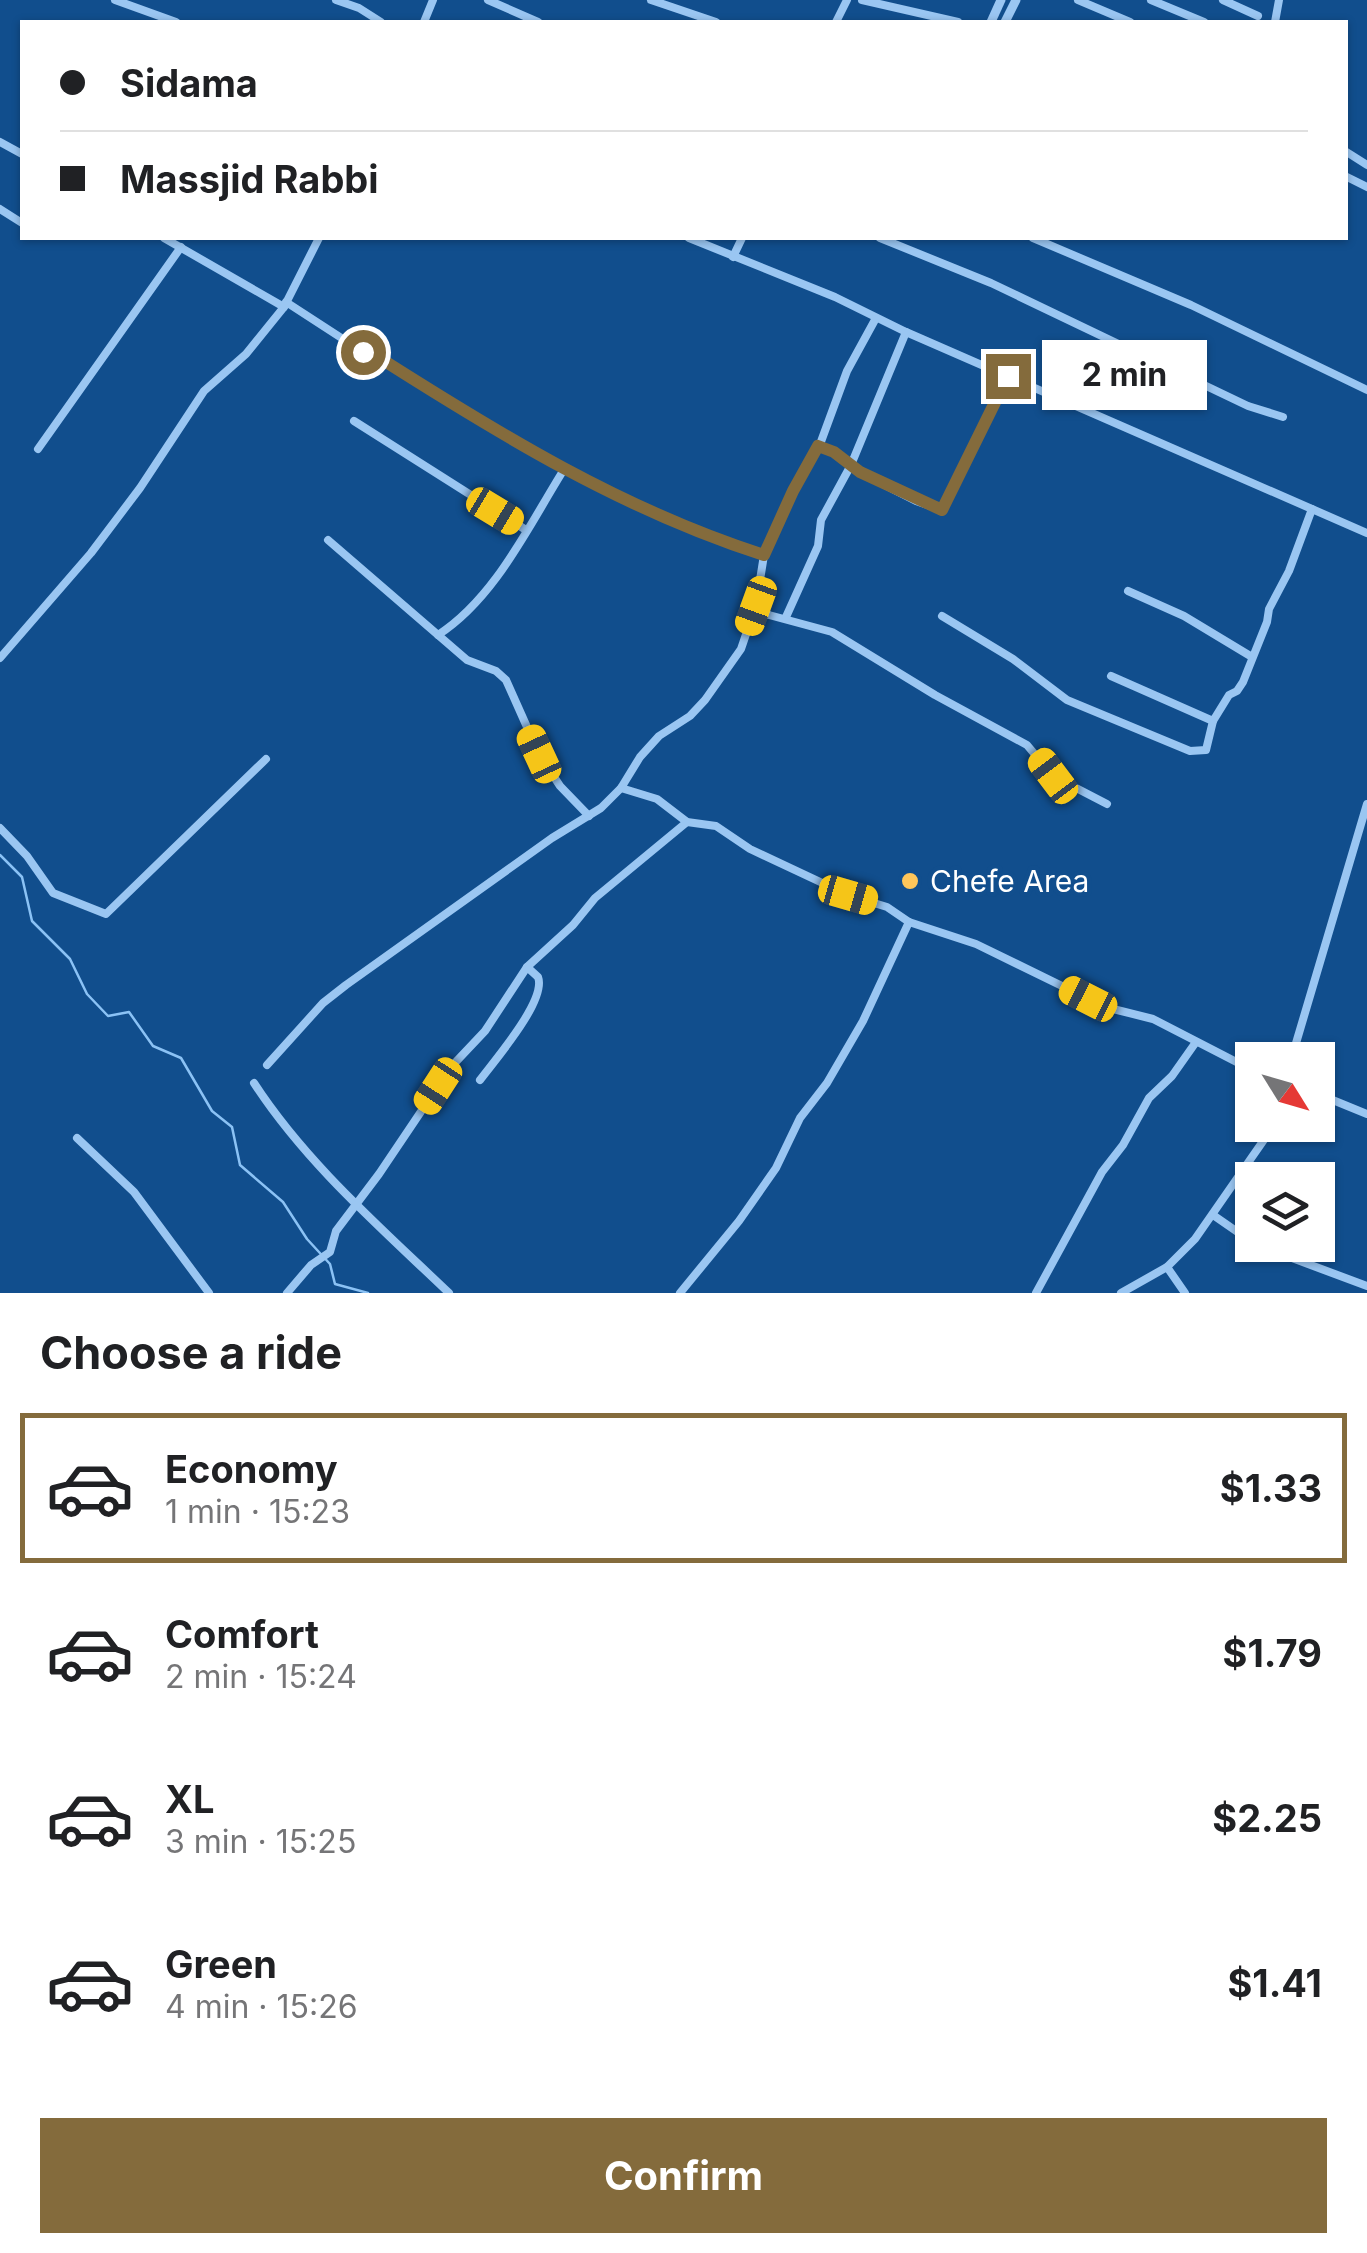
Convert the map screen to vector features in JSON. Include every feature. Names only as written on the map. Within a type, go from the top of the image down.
[{"type":"street","points":[[115,0],[170,20]]},
{"type":"street","points":[[336,0],[378,20]]},
{"type":"street","points":[[488,0],[533,20]]},
{"type":"street","points":[[651,0],[710,20]]},
{"type":"street","points":[[862,0],[949,20]]},
{"type":"street","points":[[1078,0],[1125,20]]},
{"type":"street","points":[[1151,0],[1199,20]]},
{"type":"street","points":[[1223,0],[1258,16]]},
{"type":"street","points":[[168,240],[363,352],[375,355],[563,470],[716,540],[764,555]]},
{"type":"street","points":[[0,658],[101,540],[204,391],[246,354],[285,304],[318,240]]},
{"type":"street","points":[[694,240],[835,298],[1367,533]]},
{"type":"street","points":[[732,257],[741,240]]},
{"type":"street","points":[[885,240],[991,283],[1248,406],[1283,416]]},
{"type":"street","points":[[1038,240],[1191,305],[1367,390]]},
{"type":"street","points":[[38,448],[181,247]]},
{"type":"street","points":[[268,1064],[323,1003],[346,985],[552,838],[590,816],[621,788],[659,736],[690,716],[715,687],[740,649],[756,606],[764,555],[818,446],[847,371],[876,318]]},
{"type":"street","points":[[786,616],[818,546],[821,520],[852,465],[906,332]]},
{"type":"street","points":[[818,446],[916,501],[942,510],[1008,376]]},
{"type":"street","points":[[354,421],[526,530]]},
{"type":"street","points":[[438,635],[460,621],[526,530],[563,470]]},
{"type":"street","points":[[942,616],[1013,659],[1067,700],[1190,751],[1206,750],[1213,721],[1229,694],[1237,691],[1267,622],[1268,608],[1289,572],[1312,510]]},
{"type":"street","points":[[328,540],[467,660],[496,671],[506,680],[539,754],[560,786],[590,816]]},
{"type":"street","points":[[1128,591],[1184,616],[1252,656]]},
{"type":"street","points":[[756,606],[770,614],[832,632],[1027,745],[1053,776],[1107,804]]},
{"type":"street","points":[[1111,676],[1213,721]]},
{"type":"street","points":[[0,828],[53,892],[106,914],[266,759]]},
{"type":"street","points":[[621,788],[657,799],[688,822],[716,826],[750,849],[848,895],[887,907],[910,922],[976,944],[1088,999],[1153,1020],[1235,1062]]},
{"type":"street","points":[[1296,1042],[1367,804]]},
{"type":"street","points":[[288,1293],[311,1264],[330,1252],[336,1232],[450,1067],[485,1031],[526,967],[573,925],[596,898],[688,822]]},
{"type":"street","points":[[680,1293],[776,1168],[800,1118],[864,1021],[910,922]]},
{"type":"street","points":[[480,1080],[520,1027],[540,989],[538,976],[526,967]]},
{"type":"street","points":[[1036,1293],[1102,1172],[1150,1098],[1172,1076],[1196,1042]]},
{"type":"street","points":[[254,1083],[281,1124],[357,1206],[448,1293]]},
{"type":"street","points":[[1335,1101],[1367,1114]]},
{"type":"street","points":[[77,1138],[134,1192],[209,1293]]},
{"type":"street","points":[[1121,1293],[1167,1267],[1213,1215],[1263,1142]]},
{"type":"street","points":[[1213,1215],[1235,1230]]},
{"type":"street","points":[[1304,1262],[1367,1286]]},
{"type":"street","points":[[1167,1267],[1185,1293]]},
{"type":"waterway","points":[[0,855],[22,877],[32,921],[70,959],[87,994],[108,1016],[129,1012],[153,1046],[181,1058],[212,1111],[232,1127],[240,1165],[283,1202],[307,1239],[330,1264],[335,1284],[368,1293]]},
{"type":"place","name":"Chefe Area","points":[[910,881]]},
{"type":"route","points":[[363,352],[375,355],[563,470],[716,540],[764,555],[818,446],[916,501],[938,512],[942,510],[1008,376]]}]
